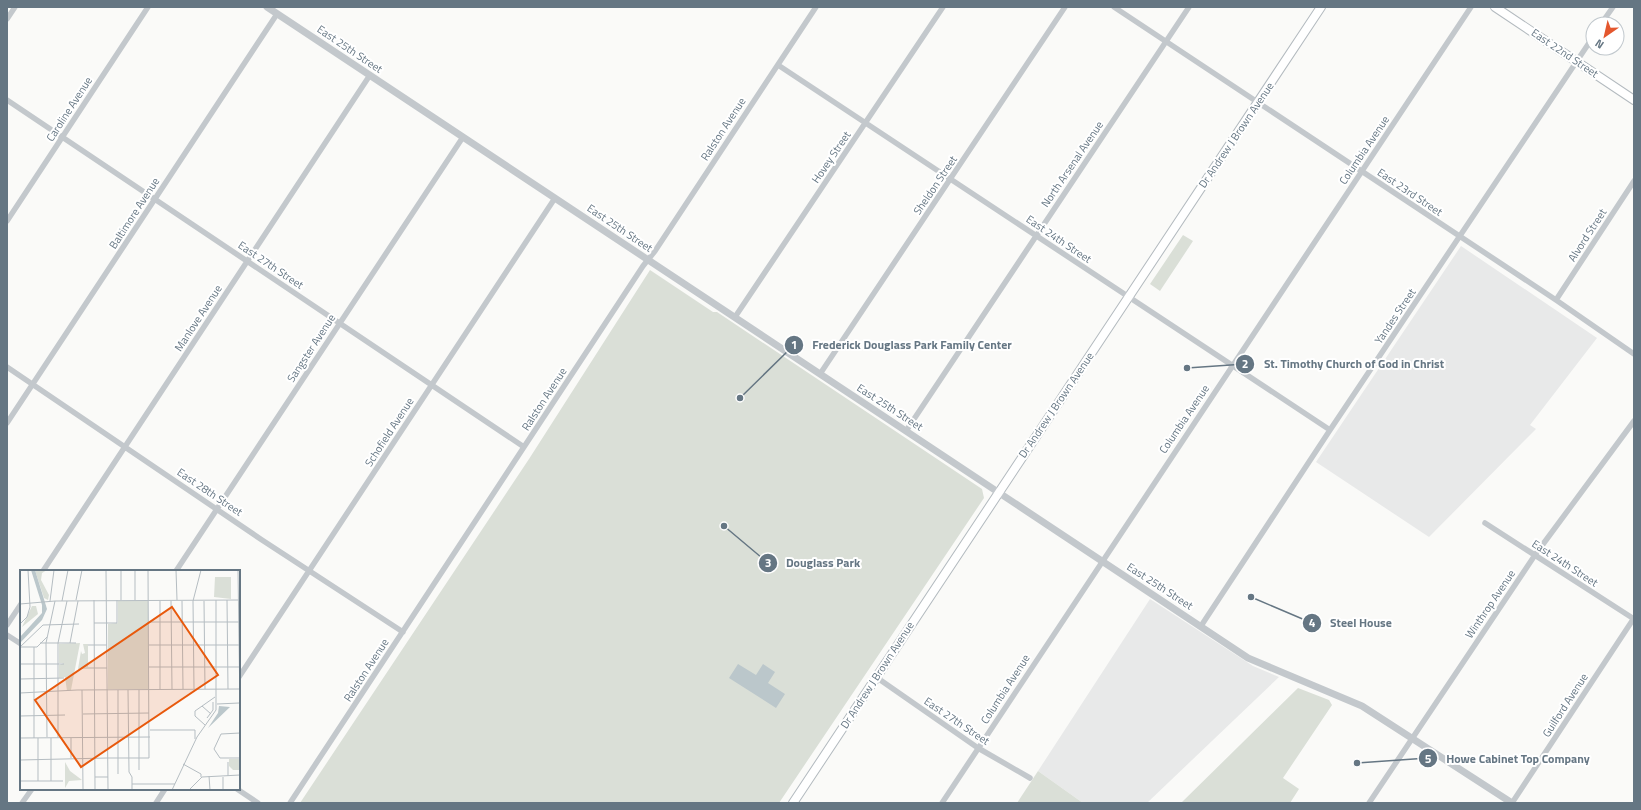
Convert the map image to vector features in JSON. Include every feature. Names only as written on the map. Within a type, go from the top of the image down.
[{"type":"main road","name":"Dr Andrew J Brown Avenue","points":[[793,803],[1321,7]]},
{"type":"main road","name":"East 22nd Street","points":[[1495,7],[1634,100]]},
{"type":"street","points":[[7,19],[15,7]]},
{"type":"street","name":"Caroline Avenue","points":[[7,221],[148,7]]},
{"type":"street","name":"East 25th Street","points":[[268,7],[1256,662],[1359,705],[1512,803]]},
{"type":"street","name":"Ralston Avenue","points":[[290,803],[816,7]]},
{"type":"street","name":"Hovey Street","points":[[735,317],[943,7]]},
{"type":"street","name":"Sheldon Street","points":[[820,374],[1065,7]]},
{"type":"street","name":"East 23rd Street","points":[[1114,7],[1556,300],[1634,354]]},
{"type":"street","name":"North Arsenal Avenue","points":[[906,431],[1188,7]]},
{"type":"street","name":"Columbia Avenue","points":[[942,803],[1471,7]]},
{"type":"street","points":[[1607,16],[1613,7]]},
{"type":"street","name":"Baltimore Avenue","points":[[7,423],[277,14]]},
{"type":"street","name":"Yandes Street","points":[[1201,626],[1330,430],[1585,50]]},
{"type":"street","name":"East 24th Street","points":[[778,64],[1330,430]]},
{"type":"street","name":"Manlove Avenue","points":[[43,570],[370,75]]},
{"type":"street","name":"East 27th Street","points":[[7,100],[524,447]]},
{"type":"street","name":"Sangster Avenue","points":[[177,570],[463,137]]},
{"type":"street","name":"Alvord Street","points":[[1556,300],[1634,181]]},
{"type":"street","name":"Schofield Avenue","points":[[240,675],[555,198]]},
{"type":"street","name":"East 28th Street","points":[[7,367],[309,571],[403,632]]},
{"type":"street","name":"Winthrop Avenue","points":[[1370,803],[1535,555],[1634,421]]},
{"type":"street","name":"East 24th Street","points":[[1485,523],[1634,619]]},
{"type":"street","points":[[7,625],[20,606]]},
{"type":"street","name":"Guilford Avenue","points":[[1512,803],[1634,619]]},
{"type":"street","points":[[7,635],[20,643]]},
{"type":"street","name":"East 27th Street","points":[[876,678],[978,748],[1030,778]]},
{"type":"street","points":[[22,803],[31,790]]},
{"type":"street","points":[[156,803],[164,790]]},
{"type":"street","points":[[238,790],[258,803]]},
{"type":"shaded area","points":[[1183,235],[1193,241],[1160,291],[1150,284]]},
{"type":"shaded area","points":[[1461,246],[1597,338],[1530,425],[1536,429],[1429,537],[1316,462]]},
{"type":"shaded area","points":[[650,270],[713,312],[717,312],[982,489],[984,498],[779,803],[300,803],[529,459]]},
{"type":"shaded area","points":[[1150,599],[1253,666],[1279,677],[1147,803],[1083,803],[1038,771]]},
{"type":"shaded area","points":[[738,664],[756,675],[763,664],[775,672],[768,683],[785,694],[776,708],[729,678]]},
{"type":"shaded area","points":[[1298,688],[1329,700],[1332,705],[1283,778],[1299,789],[1290,803],[1181,803]]},
{"type":"shaded area","points":[[1038,771],[1083,803],[1017,803]]},
{"type":"place","name":"St. Timothy Church of God in Christ","points":[[1187,368]]},
{"type":"place","name":"Frederick Douglass Park Family Center","points":[[740,398]]},
{"type":"place","name":"Douglass Park","points":[[724,526]]},
{"type":"place","name":"Steel House","points":[[1251,597]]},
{"type":"place","name":"Howe Cabinet Top Company","points":[[1357,763]]}]
